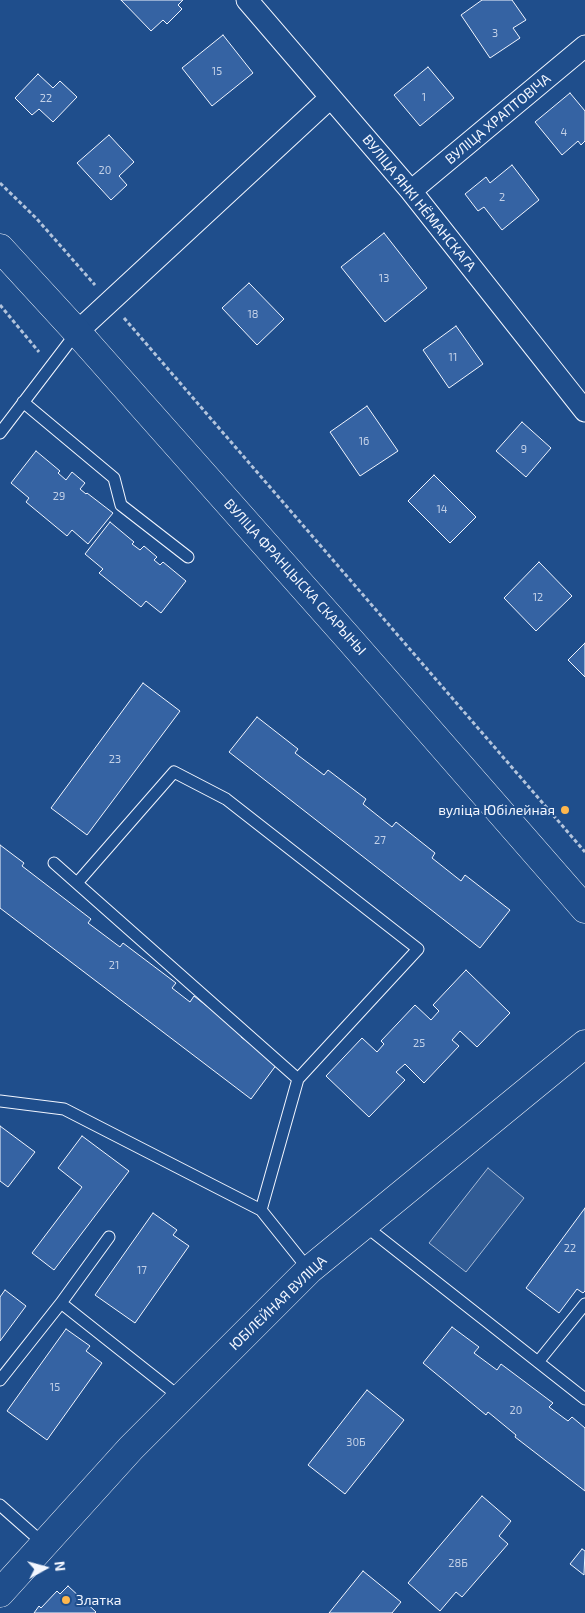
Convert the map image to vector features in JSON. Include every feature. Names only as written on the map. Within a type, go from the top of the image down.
[{"type":"street","name":"ВУЛІЦА ЯНКІ НЁМАНСКАГА","points":[[247,0],[412,191],[585,411]]},
{"type":"street","name":"ВУЛІЦА ХРАПТОВІЧА","points":[[412,191],[585,46]]},
{"type":"street","points":[[77,332],[330,98]]},
{"type":"street","name":"ВУЛІЦА ФРАНЦЫСКА СКАРЫНЫ","points":[[0,248],[352,641],[585,909]]},
{"type":"street","name":"ЮБІЛЕЙНАЯ ВУЛІЦА","points":[[0,1593],[131,1448],[309,1270],[585,1044]]},
{"type":"lane","points":[[0,433],[77,332]]},
{"type":"lane","points":[[23,402],[114,478],[121,504],[188,557]]},
{"type":"lane","points":[[77,883],[174,772],[226,799],[418,948],[298,1079],[261,1210]]},
{"type":"lane","points":[[54,863],[298,1079]]},
{"type":"lane","points":[[0,1101],[64,1109],[261,1210],[309,1270]]},
{"type":"lane","points":[[364,1225],[585,1400]]},
{"type":"lane","points":[[0,1380],[109,1237]]},
{"type":"lane","points":[[61,1302],[181,1398]]},
{"type":"lane","points":[[538,1362],[585,1304]]},
{"type":"lane","points":[[0,1505],[44,1544]]},
{"type":"path","points":[[0,183],[36,218],[110,301],[585,852]]},
{"type":"path","points":[[0,305],[51,366]]},
{"type":"shaded area","points":[[488,1168],[524,1198],[466,1272],[429,1243]]},
{"type":"building","points":[[121,0],[183,0],[178,5],[182,9],[167,24],[163,20],[151,31]]},
{"type":"building","points":[[482,0],[512,0],[526,20],[513,28],[520,38],[490,58],[461,15]]},
{"type":"building","points":[[223,35],[253,73],[212,106],[182,68]]},
{"type":"building","points":[[428,67],[454,98],[420,126],[394,95]]},
{"type":"building","points":[[38,74],[53,88],[60,81],[77,97],[53,122],[39,109],[32,115],[15,98]]},
{"type":"building","points":[[570,93],[585,111],[585,141],[581,145],[578,141],[562,155],[535,122]]},
{"type":"building","points":[[109,135],[134,162],[119,176],[127,185],[111,200],[77,163]]},
{"type":"building","points":[[512,165],[539,200],[502,230],[484,207],[478,211],[465,194],[486,177],[490,183]]},
{"type":"building","points":[[384,233],[427,288],[385,322],[341,267]]},
{"type":"building","points":[[249,283],[284,319],[257,345],[222,308]]},
{"type":"building","points":[[456,326],[483,364],[449,388],[423,350]]},
{"type":"building","points":[[367,406],[398,451],[360,476],[330,432]]},
{"type":"building","points":[[522,422],[551,448],[526,477],[496,451]]},
{"type":"building","points":[[36,451],[60,471],[58,473],[66,480],[72,472],[85,483],[80,489],[113,513],[88,544],[72,530],[67,536],[26,502],[29,498],[11,483]]},
{"type":"building","points":[[434,475],[476,517],[450,543],[408,501]]},
{"type":"building","points":[[110,522],[134,542],[132,544],[140,550],[144,546],[157,557],[154,560],[160,565],[163,562],[186,581],[161,613],[146,601],[141,607],[99,573],[103,569],[85,554]]},
{"type":"building","points":[[539,562],[572,596],[536,631],[504,598]]},
{"type":"building","points":[[585,643],[585,677],[568,660]]},
{"type":"building","points":[[143,683],[180,711],[87,835],[51,808]]},
{"type":"building","points":[[257,717],[298,749],[295,753],[324,775],[328,770],[366,799],[363,804],[392,827],[396,822],[435,853],[432,858],[461,881],[465,875],[510,910],[480,948],[229,752]]},
{"type":"building","points":[[0,845],[24,863],[22,866],[91,919],[88,923],[120,947],[123,943],[176,983],[172,988],[190,1002],[194,996],[243,1034],[241,1037],[277,1064],[251,1099],[0,908]]},
{"type":"building","points":[[466,970],[510,1013],[477,1047],[460,1031],[452,1040],[459,1046],[424,1083],[405,1064],[396,1072],[405,1080],[369,1117],[326,1076],[362,1038],[377,1052],[384,1044],[381,1041],[415,1005],[431,1020],[439,1011],[433,1005]]},
{"type":"building","points":[[0,1126],[35,1152],[8,1187],[0,1181]]},
{"type":"building","points":[[82,1136],[129,1171],[54,1270],[32,1253],[82,1187],[58,1168]]},
{"type":"building","points":[[585,1208],[585,1291],[583,1293],[577,1289],[559,1313],[526,1288]]},
{"type":"building","points":[[153,1213],[177,1230],[173,1235],[189,1246],[135,1323],[95,1295]]},
{"type":"building","points":[[5,1290],[26,1306],[0,1341],[0,1297]]},
{"type":"building","points":[[452,1327],[479,1347],[474,1353],[497,1370],[501,1364],[553,1403],[549,1407],[568,1421],[572,1417],[585,1428],[585,1491],[515,1437],[516,1435],[488,1412],[486,1415],[423,1363]]},
{"type":"building","points":[[66,1329],[90,1346],[86,1351],[102,1363],[47,1440],[7,1411]]},
{"type":"building","points":[[367,1390],[404,1420],[345,1494],[308,1465]]},
{"type":"building","points":[[482,1496],[511,1521],[499,1536],[508,1544],[462,1597],[456,1592],[440,1611],[408,1583]]},
{"type":"building","points":[[582,1549],[585,1551],[584,1575],[570,1564]]},
{"type":"building","points":[[363,1571],[401,1602],[392,1613],[329,1613]]},
{"type":"building","name":"Златка","points":[[68,1586],[96,1612],[34,1613],[39,1606],[41,1608],[57,1591],[60,1594]]},
{"type":"place","name":"вуліца Юбілейная","points":[[565,810]]},
{"type":"place","name":"Златка","points":[[66,1600]]}]
